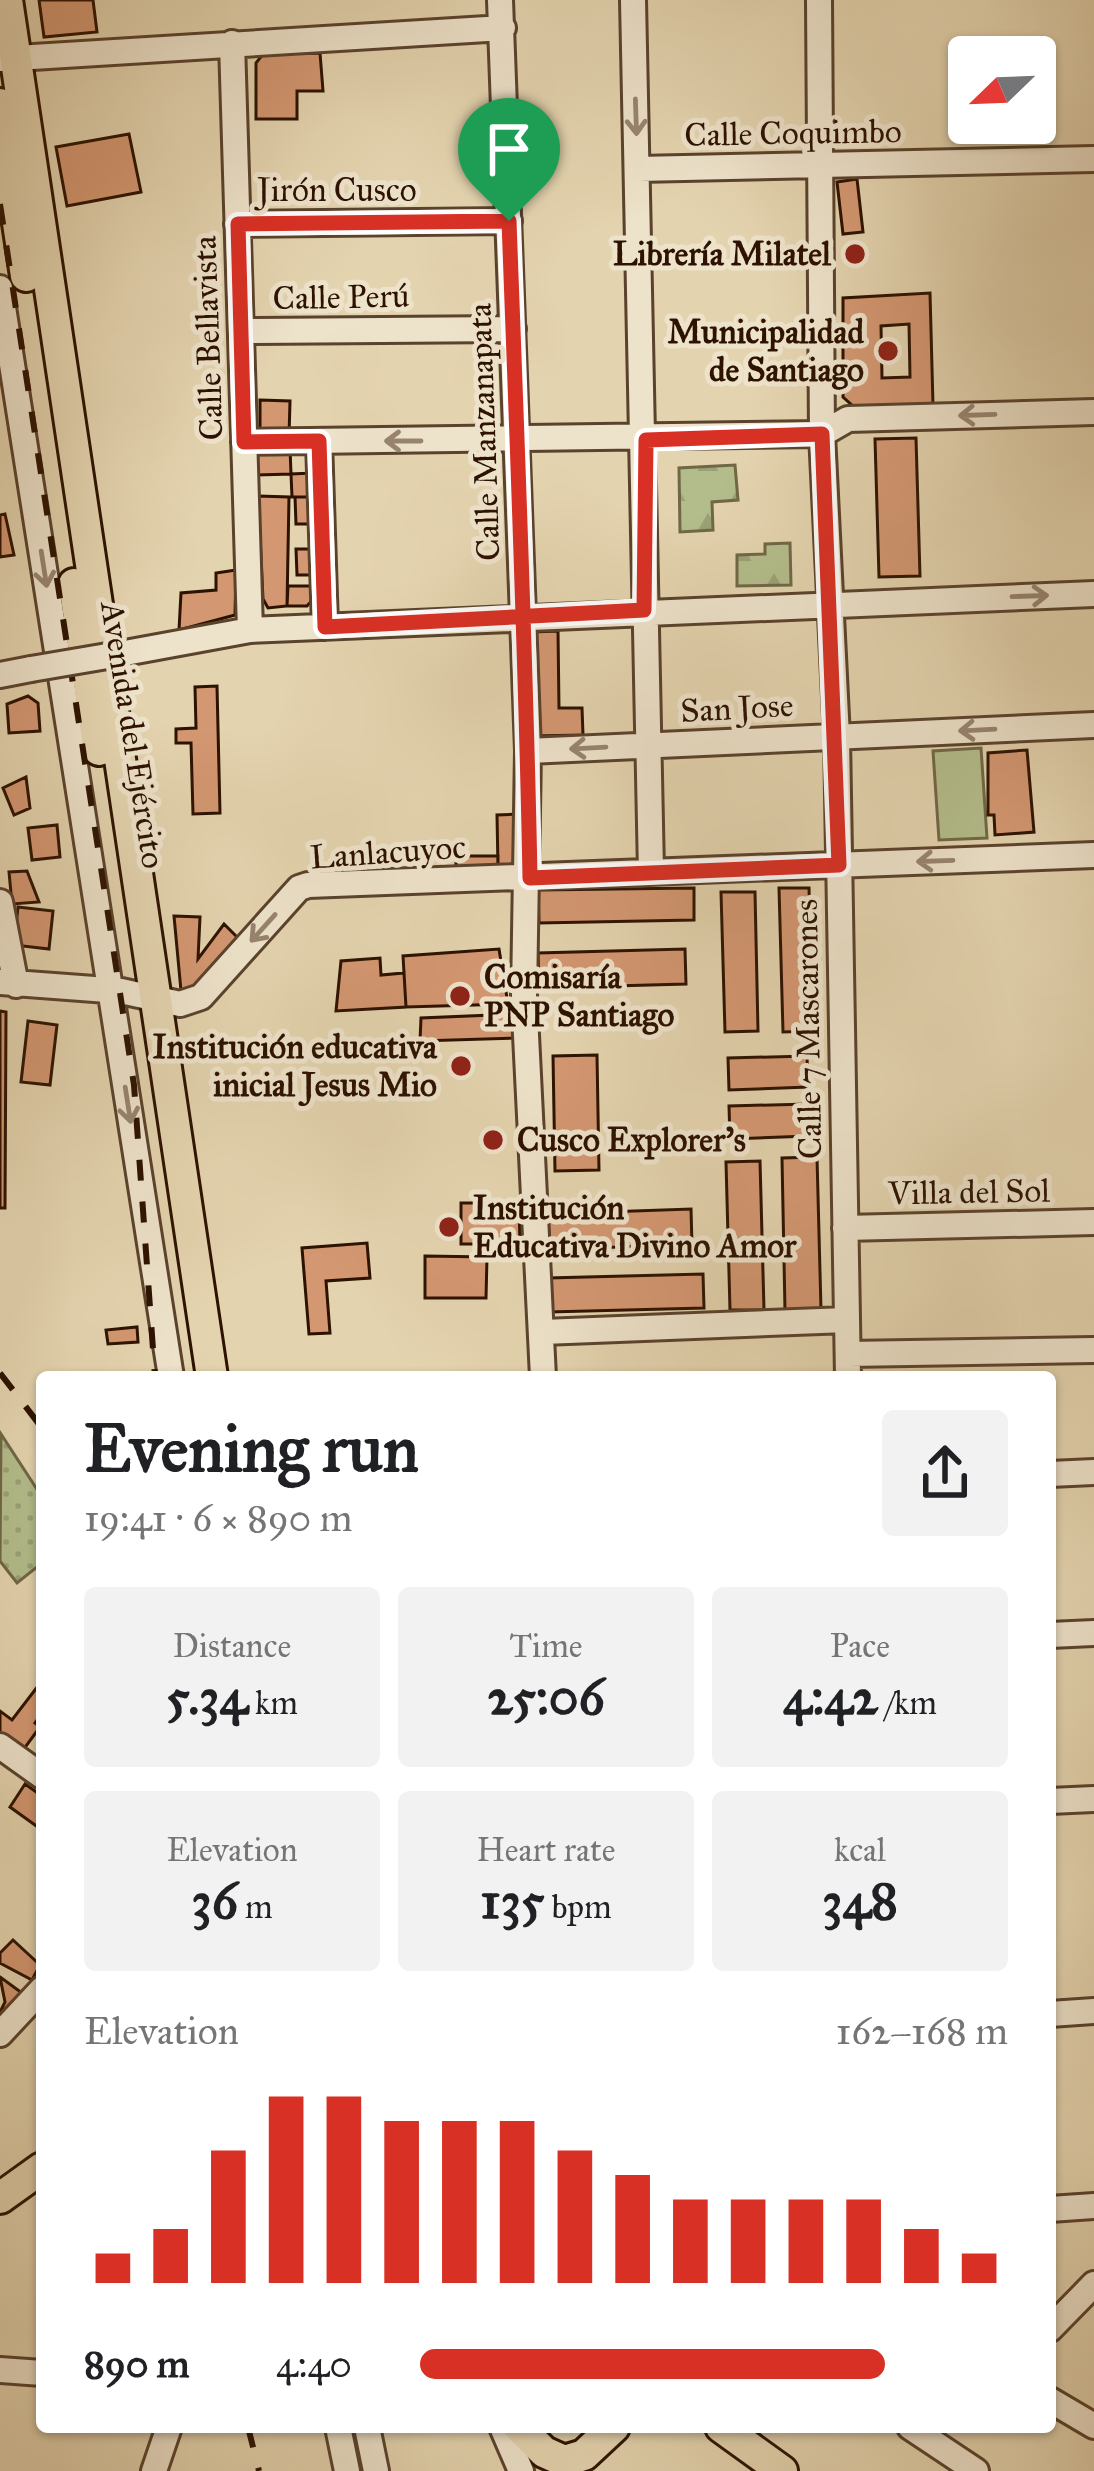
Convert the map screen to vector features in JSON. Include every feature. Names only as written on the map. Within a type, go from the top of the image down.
[{"type":"main road","name":"Avenida del Ejército","points":[[8,0],[8,58],[92,590],[98,663],[114,737],[134,994],[211,1371]]},
{"type":"main road","name":"Avenida del Ejército","points":[[0,104],[191,1371]]},
{"type":"main road","points":[[0,2198],[36,2172]]},
{"type":"main road","points":[[525,2433],[558,2465],[584,2455],[608,2433]]},
{"type":"main road","points":[[730,2433],[782,2471]]},
{"type":"street","name":"Calle Manzanapata","points":[[500,0],[528,752],[530,878],[524,995],[543,1371]]},
{"type":"street","points":[[633,0],[646,440],[644,610],[651,872]]},
{"type":"street","name":"Calle 7 Mascarones","points":[[819,0],[822,434],[837,736],[848,1366]]},
{"type":"street","points":[[8,58],[502,28]]},
{"type":"street","name":"Calle Bellavista","points":[[232,43],[250,630]]},
{"type":"street","name":"Calle Coquimbo","points":[[638,169],[1094,159]]},
{"type":"street","name":"Jirón Cusco","points":[[238,224],[509,221]]},
{"type":"street","name":"Avenida del Ejército","points":[[0,288],[134,994]]},
{"type":"street","name":"Calle Perú","points":[[241,331],[513,329]]},
{"type":"street","points":[[244,442],[822,434],[848,419],[1094,412]]},
{"type":"street","points":[[319,441],[325,627]]},
{"type":"street","points":[[0,675],[250,630],[1094,594]]},
{"type":"street","name":"San Jose","points":[[528,752],[1094,725]]},
{"type":"street","name":"Lanlacuyoc","points":[[8,984],[134,994],[180,1004],[201,997],[304,886],[1094,855]]},
{"type":"street","points":[[0,902],[8,984]]},
{"type":"street","points":[[134,994],[171,1371]]},
{"type":"street","name":"Villa del Sol","points":[[845,1228],[1094,1222]]},
{"type":"street","points":[[543,1332],[847,1320]]},
{"type":"street","points":[[848,1366],[1094,1350]]},
{"type":"street","points":[[1056,1474],[1094,1472]]},
{"type":"street","points":[[1056,1635],[1094,1633]]},
{"type":"street","points":[[0,1746],[36,1772]]},
{"type":"street","points":[[1056,1801],[1094,1799]]},
{"type":"street","points":[[0,2035],[36,1996]]},
{"type":"street","points":[[1056,2014],[1094,2011]]},
{"type":"street","points":[[1056,2209],[1094,2206]]},
{"type":"street","points":[[1056,2323],[1094,2284]]},
{"type":"street","points":[[0,2370],[36,2373]]},
{"type":"street","points":[[1056,2404],[1094,2426]]},
{"type":"street","points":[[154,2471],[167,2433]]},
{"type":"street","points":[[339,2433],[347,2471]]},
{"type":"street","points":[[368,2433],[376,2471]]},
{"type":"street","points":[[504,2433],[520,2471]]},
{"type":"street","points":[[919,2433],[976,2471]]},
{"type":"green space","points":[[735,465],[738,500],[712,502],[713,530],[680,532],[679,468]]},
{"type":"green space","points":[[790,543],[791,585],[737,586],[737,555],[765,554],[765,544]]},
{"type":"green space","points":[[981,748],[987,838],[939,840],[933,751]]},
{"type":"green space","points":[[1,1434],[36,1488],[36,1568],[17,1583],[0,1561]]},
{"type":"building","points":[[39,0],[93,0],[97,32],[44,37]]},
{"type":"building","points":[[320,53],[323,91],[297,91],[297,119],[256,119],[256,63],[263,54]]},
{"type":"building","points":[[129,134],[141,192],[67,206],[56,147]]},
{"type":"building","points":[[857,179],[863,232],[843,234],[837,182]]},
{"type":"building","points":[[930,293],[933,405],[853,406],[843,397],[843,298]],"holes":[[[909,324],[910,377],[882,378],[881,326]]]},
{"type":"building","points":[[260,400],[290,401],[289,437],[267,437],[260,429]]},
{"type":"building","points":[[916,438],[920,576],[879,577],[875,439]]},
{"type":"building","points":[[290,448],[291,474],[257,475],[256,450]]},
{"type":"building","points":[[313,473],[313,497],[292,497],[291,474]]},
{"type":"building","points":[[258,496],[289,497],[287,606],[268,608],[263,599]]},
{"type":"building","points":[[295,497],[313,497],[314,524],[296,524]]},
{"type":"building","points":[[5,514],[14,555],[0,557],[0,515]]},
{"type":"building","points":[[296,549],[314,549],[315,575],[297,575]]},
{"type":"building","points":[[236,570],[235,615],[179,630],[181,593],[216,590],[216,573]]},
{"type":"building","points":[[288,586],[316,586],[316,596],[307,606],[287,606]]},
{"type":"building","points":[[558,631],[559,708],[582,708],[583,735],[534,736],[532,632]]},
{"type":"building","points":[[217,686],[220,813],[193,814],[191,743],[176,743],[176,729],[196,728],[195,687]]},
{"type":"building","points":[[28,696],[38,703],[40,731],[9,733],[7,704]]},
{"type":"building","points":[[1027,750],[1034,832],[995,835],[994,815],[988,815],[988,753]]},
{"type":"building","points":[[26,777],[30,808],[14,815],[3,788]]},
{"type":"building","points":[[518,814],[518,868],[498,868],[497,815]]},
{"type":"building","points":[[57,825],[60,857],[32,860],[28,828]]},
{"type":"building","points":[[456,856],[498,856],[498,868],[456,868]]},
{"type":"building","points":[[27,871],[39,902],[12,904],[9,872]]},
{"type":"building","points":[[694,888],[694,920],[539,923],[538,890]]},
{"type":"building","points":[[779,888],[809,888],[813,1031],[783,1032]]},
{"type":"building","points":[[721,892],[755,892],[758,1031],[725,1032]]},
{"type":"building","points":[[18,907],[53,911],[49,949],[14,945]]},
{"type":"building","points":[[174,916],[200,917],[198,959],[224,924],[241,941],[193,995],[181,991]]},
{"type":"building","points":[[499,949],[508,1004],[406,1007],[403,956]]},
{"type":"building","points":[[685,949],[686,984],[539,988],[538,953]]},
{"type":"building","points":[[380,958],[381,975],[404,973],[406,1007],[336,1011],[341,961]]},
{"type":"building","points":[[0,1011],[6,1012],[5,1208],[0,1208]]},
{"type":"building","points":[[517,1014],[517,1038],[420,1041],[421,1018]]},
{"type":"building","points":[[28,1021],[57,1025],[50,1085],[21,1082]]},
{"type":"building","points":[[597,1055],[599,1170],[555,1171],[553,1056]]},
{"type":"building","points":[[807,1056],[808,1087],[729,1090],[728,1058]]},
{"type":"building","points":[[808,1104],[809,1136],[730,1139],[729,1106]]},
{"type":"building","points":[[817,1157],[821,1310],[785,1311],[782,1158]]},
{"type":"building","points":[[760,1161],[764,1310],[730,1310],[726,1162]]},
{"type":"building","points":[[461,1203],[519,1203],[520,1244],[461,1244]]},
{"type":"building","points":[[691,1209],[692,1245],[550,1249],[548,1214]]},
{"type":"building","points":[[367,1243],[370,1278],[326,1281],[330,1333],[309,1334],[302,1248]]},
{"type":"building","points":[[425,1256],[487,1257],[486,1298],[425,1298]]},
{"type":"building","points":[[703,1274],[704,1308],[549,1312],[548,1278]]},
{"type":"building","points":[[137,1327],[138,1342],[108,1344],[106,1330]]},
{"type":"building","points":[[36,1689],[36,1732],[21,1753],[0,1737],[0,1711],[12,1720]]},
{"type":"building","points":[[25,1784],[36,1792],[36,1826],[10,1807]]},
{"type":"building","points":[[13,1940],[36,1961],[32,1980],[0,1963],[0,1953]]},
{"type":"building","points":[[0,1977],[26,1996],[0,2012],[5,2002]]},
{"type":"railway","points":[[0,204],[134,1085],[155,1371]]},
{"type":"railway","points":[[0,1373],[36,1420]]},
{"type":"railway","points":[[250,2433],[259,2471]]},
{"type":"place","name":"Librería Milatel","points":[[855,254]]},
{"type":"place","name":"Municipalidad de Santiago","points":[[888,351]]},
{"type":"place","name":"Comisaría PNP Santiago","points":[[460,996]]},
{"type":"place","name":"Institución educativa inicial Jesus Mio","points":[[461,1066]]},
{"type":"place","name":"Cusco Explorer's","points":[[493,1140]]},
{"type":"place","name":"Institución Educativa Divino Amor","points":[[449,1227]]},
{"type":"route","points":[[509,221],[238,224],[244,442],[319,441],[325,627],[523,618],[644,610],[646,440],[822,434],[839,865],[530,878],[528,752],[523,618],[509,221]]}]
